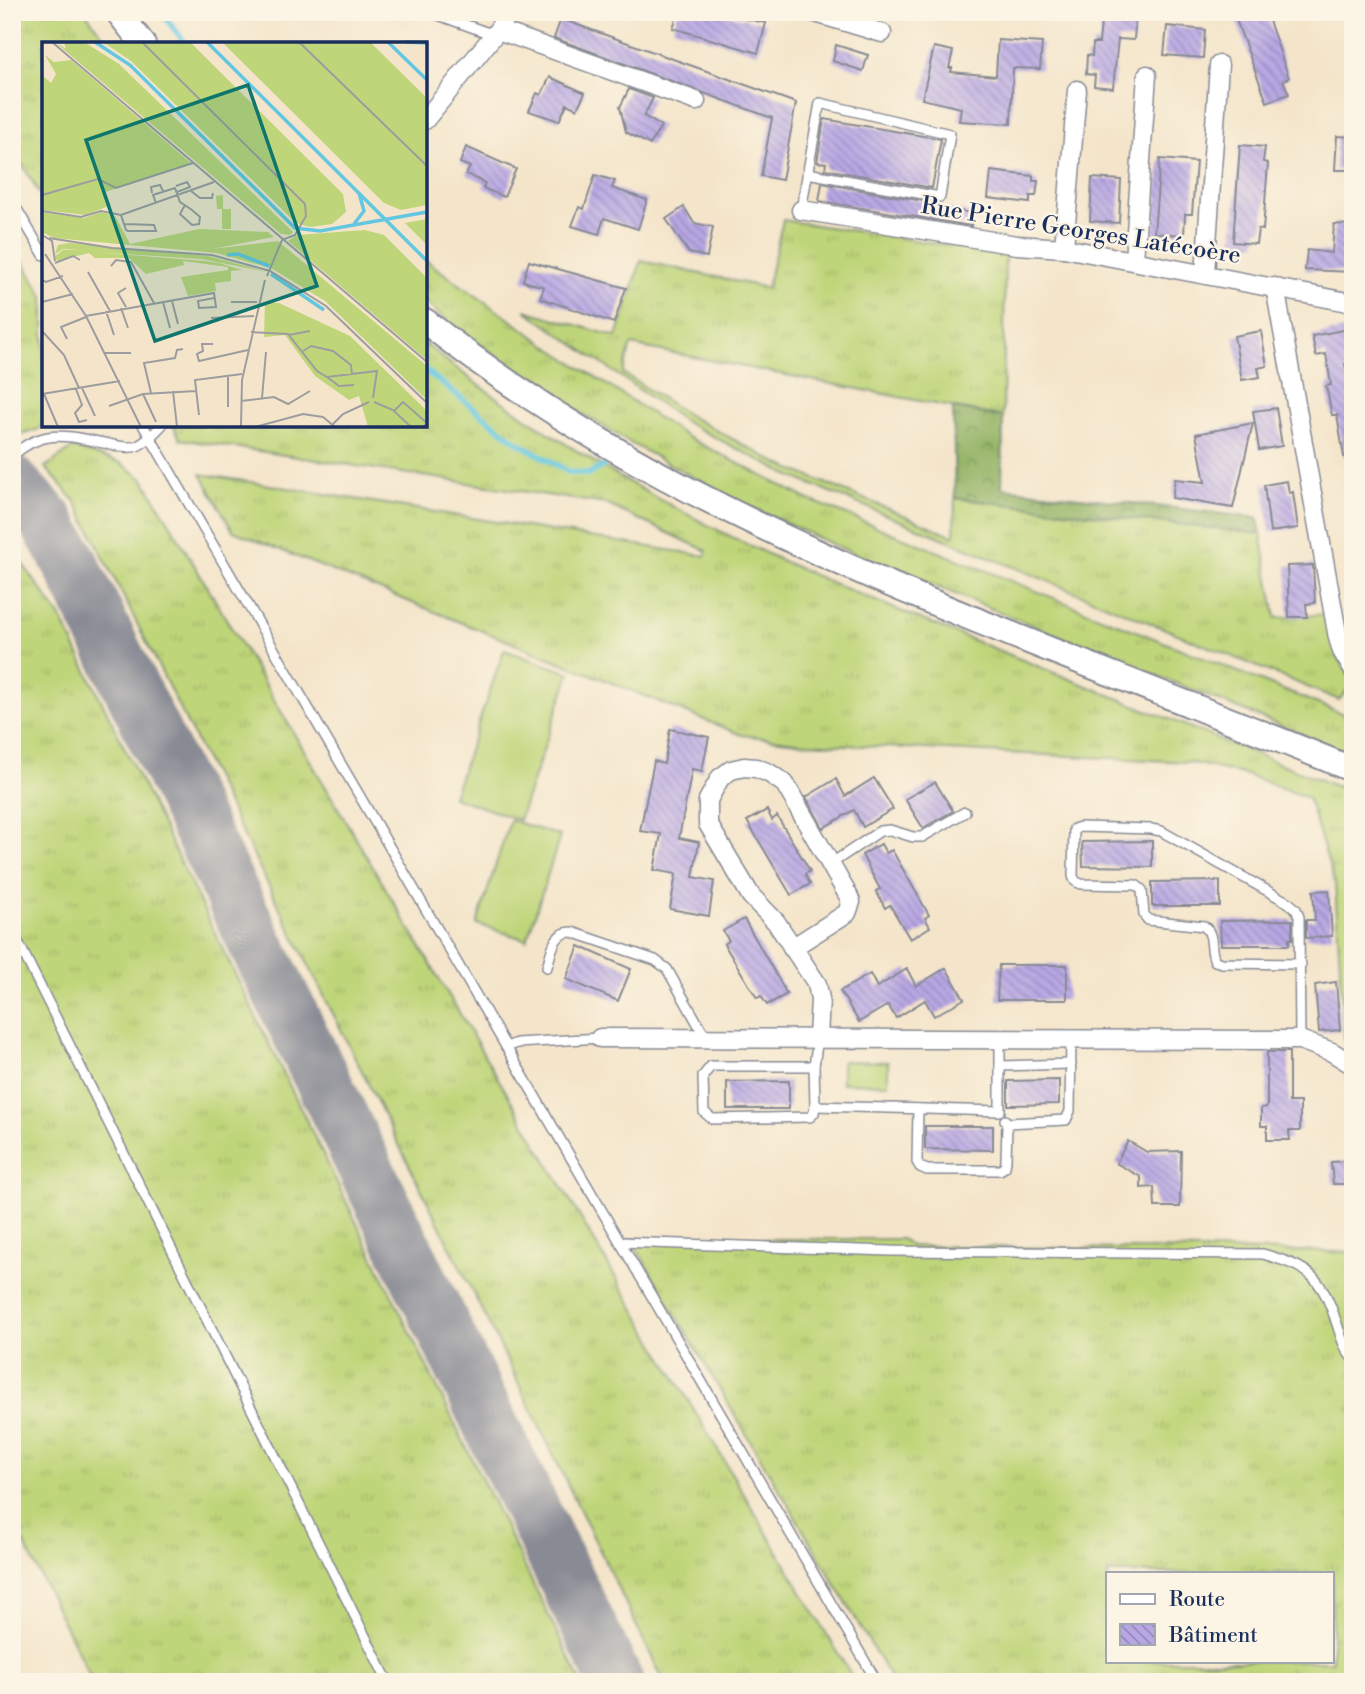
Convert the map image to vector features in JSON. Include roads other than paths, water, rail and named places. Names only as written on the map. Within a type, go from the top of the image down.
[{"type":"street","points":[[118,12],[141,42]]},
{"type":"street","points":[[427,118],[496,33],[509,12]]},
{"type":"street","points":[[812,12],[882,33]]},
{"type":"street","points":[[496,33],[696,101]]},
{"type":"street","points":[[1205,274],[1219,65]]},
{"type":"street","points":[[1134,260],[1147,75]]},
{"type":"street","points":[[1064,247],[1077,90]]},
{"type":"street","name":"Rue Pierre Georges Latécoère","points":[[801,210],[1017,245],[1064,247],[1353,303]]},
{"type":"street","points":[[1275,287],[1338,638],[1353,669]]},
{"type":"street","points":[[427,322],[571,423],[638,464],[775,534],[887,582],[1353,770]]},
{"type":"street","points":[[792,948],[847,913],[849,897],[785,784],[756,768],[731,770],[720,778],[708,800],[708,824],[751,896],[776,922],[792,948],[817,984],[820,999],[818,1038]]},
{"type":"street","points":[[600,1038],[1300,1040],[1332,1052],[1353,1065]]},
{"type":"lane","points":[[430,12],[496,33]]},
{"type":"lane","points":[[801,210],[807,173],[820,103],[950,134],[940,197],[807,173]]},
{"type":"lane","points":[[12,201],[42,253]]},
{"type":"lane","points":[[144,427],[877,1682]]},
{"type":"lane","points":[[12,456],[39,438],[60,436],[121,447],[136,446],[151,438],[160,427]]},
{"type":"lane","points":[[832,863],[880,831],[890,830],[922,837],[965,812]]},
{"type":"lane","points":[[1300,1040],[1301,964],[1299,917],[1289,903],[1161,831],[1080,827],[1074,829],[1075,881],[1081,884],[1140,887],[1144,915],[1148,920],[1204,926],[1210,933],[1215,961],[1301,964]]},
{"type":"lane","points":[[12,930],[388,1682]]},
{"type":"lane","points":[[547,967],[557,936],[564,932],[572,932],[655,960],[667,969],[706,1038]]},
{"type":"lane","points":[[506,1047],[517,1043],[600,1038]]},
{"type":"lane","points":[[814,1066],[711,1066],[703,1076],[704,1112],[712,1119],[810,1117],[815,1106],[814,1066],[818,1038]]},
{"type":"lane","points":[[918,1109],[917,1162],[920,1167],[927,1170],[1000,1170],[1006,1161],[1007,1123],[1000,1111],[1000,1039]]},
{"type":"lane","points":[[1007,1123],[1066,1120],[1070,1111],[1071,1039]]},
{"type":"lane","points":[[1000,1066],[1071,1064]]},
{"type":"lane","points":[[815,1106],[1000,1111]]},
{"type":"lane","points":[[620,1242],[891,1251],[1262,1254],[1294,1263],[1314,1277],[1329,1300],[1347,1352],[1353,1359]]},
{"type":"waterway","points":[[161,12],[184,42]]},
{"type":"waterway","points":[[427,372],[517,442],[569,472],[589,474],[603,466]]}]
